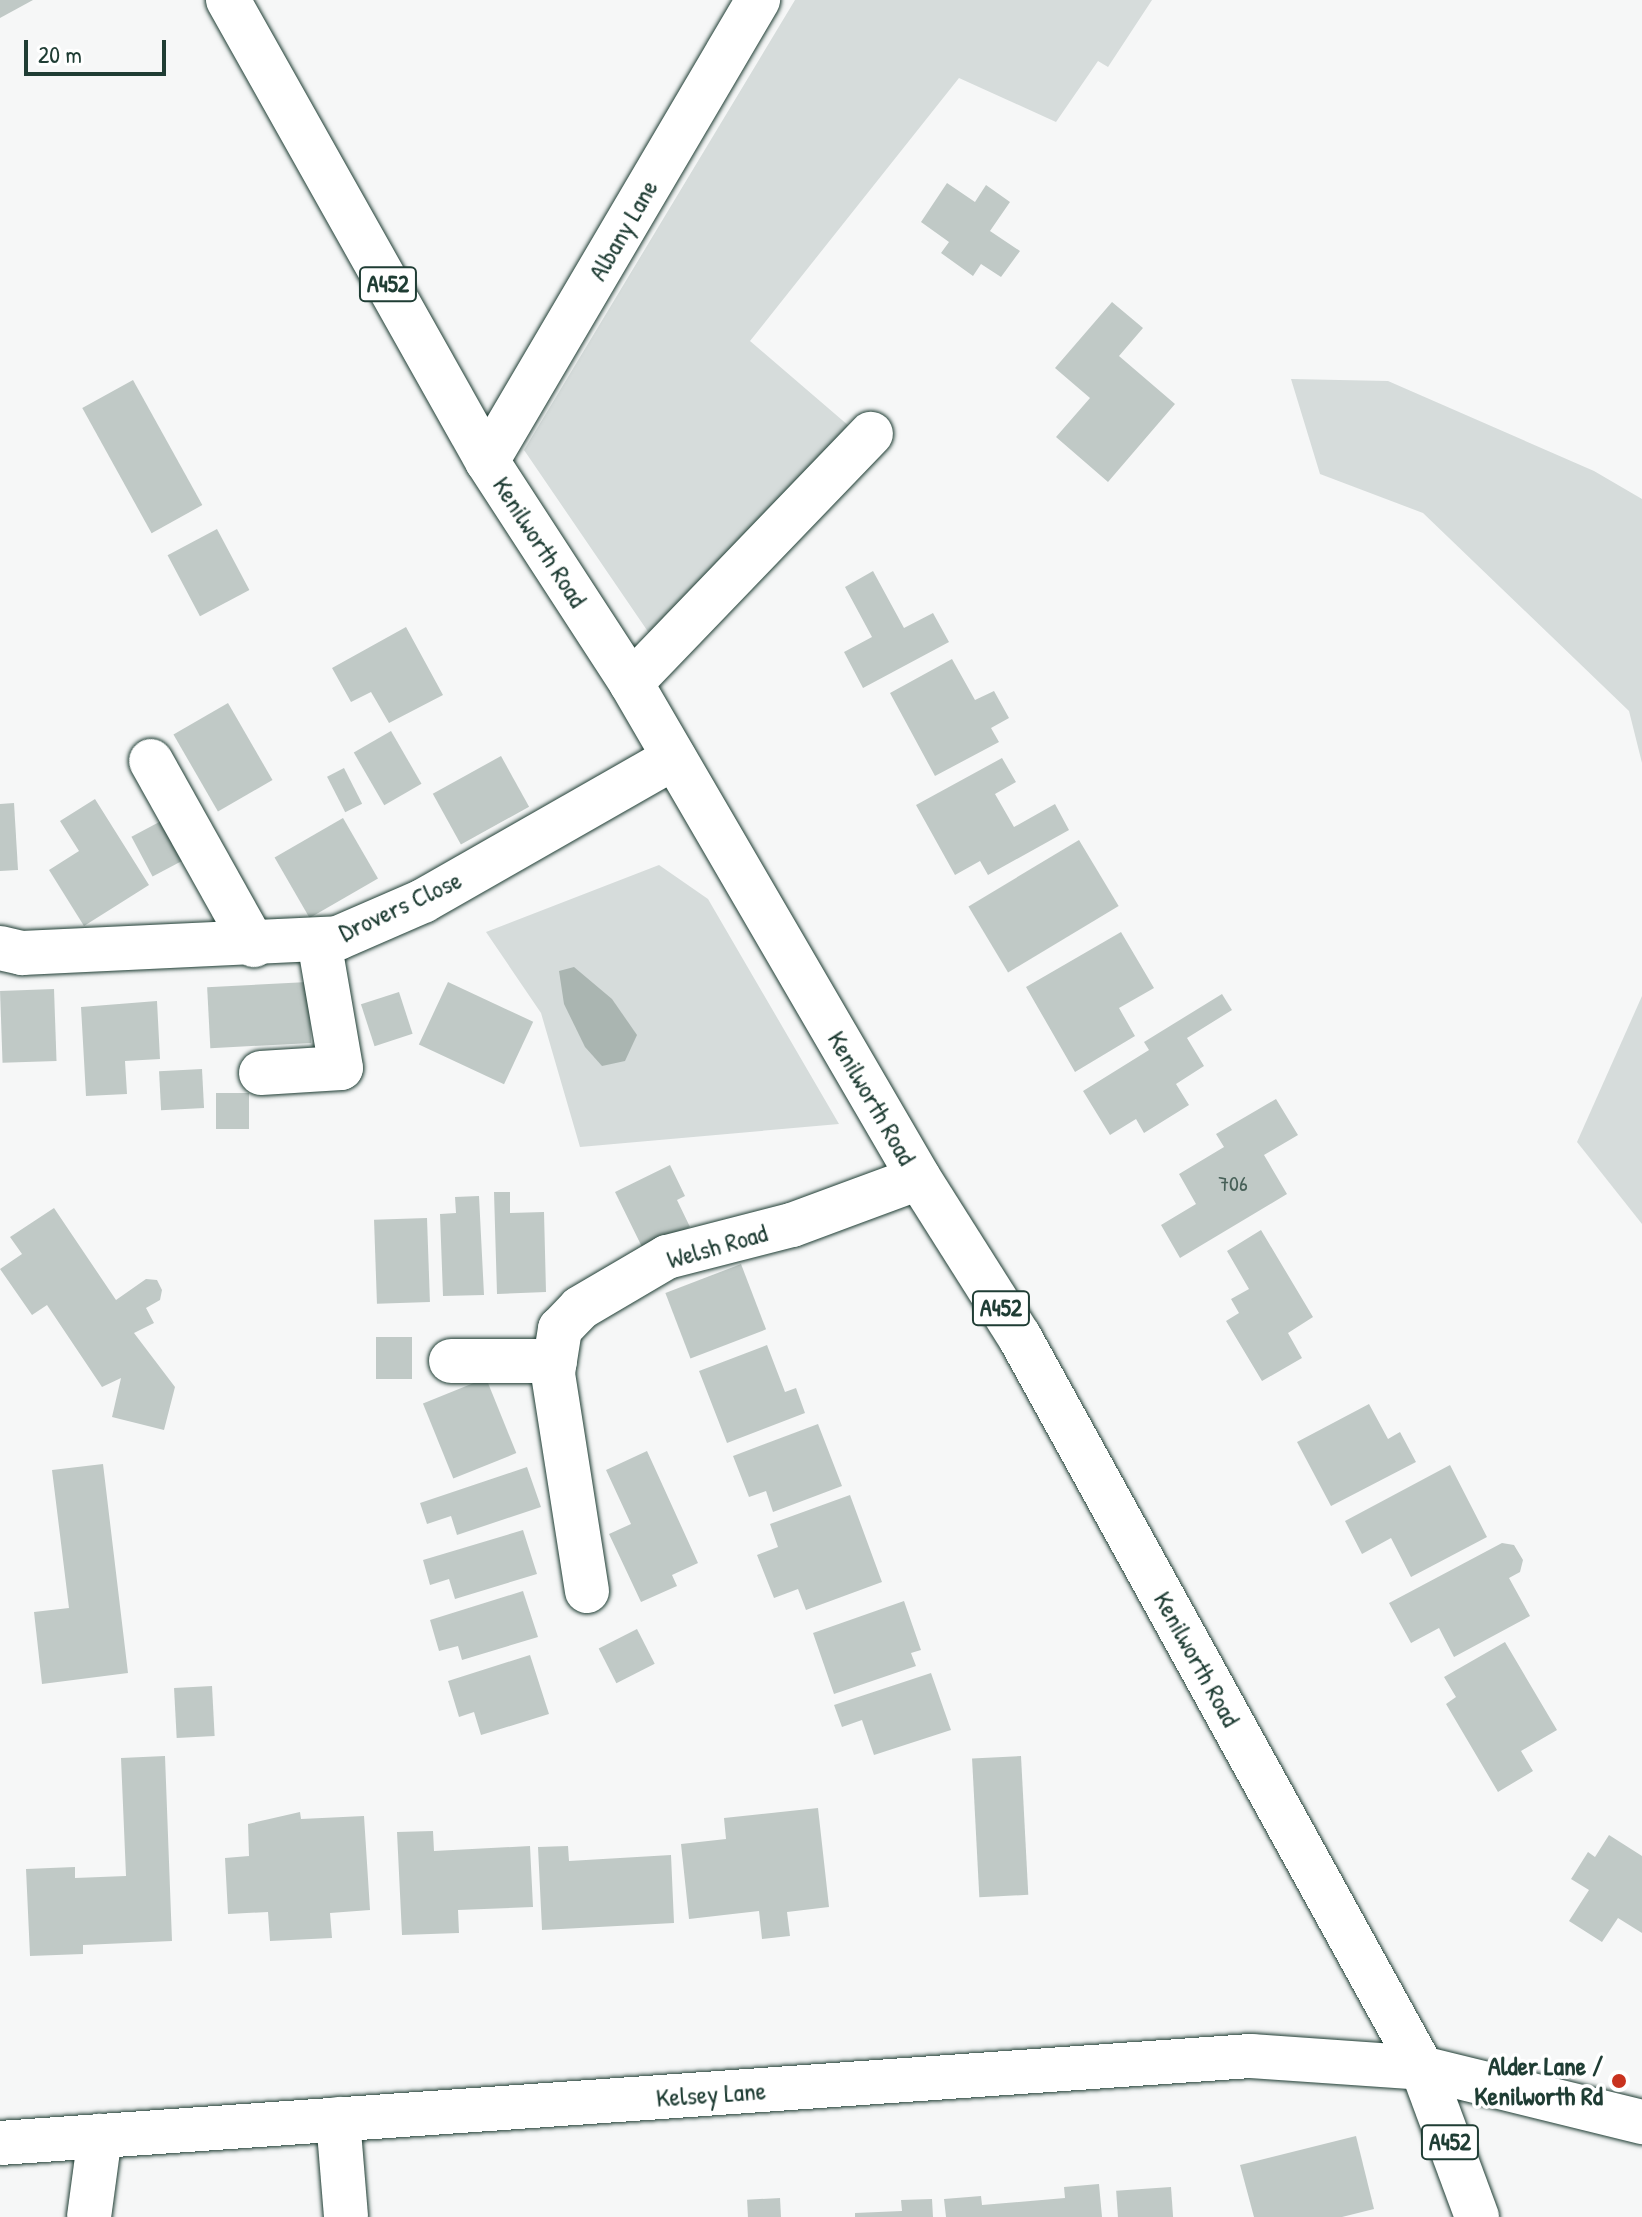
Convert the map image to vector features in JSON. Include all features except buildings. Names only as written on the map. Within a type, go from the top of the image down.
[{"type":"main road","name":"Kenilworth Road","points":[[228,0],[487,461],[631,683],[919,1178],[1019,1336],[1422,2068],[1477,2217]]},
{"type":"main road","name":"Albany Lane","points":[[487,461],[758,0]]},
{"type":"main road","points":[[631,683],[871,434]]},
{"type":"main road","name":"Drovers Close","points":[[0,948],[22,953],[254,945],[338,938],[423,901],[674,758]]},
{"type":"main road","points":[[151,761],[254,945]]},
{"type":"main road","points":[[261,1073],[341,1068],[319,940]]},
{"type":"main road","name":"Welsh Road","points":[[587,1591],[555,1361],[560,1329],[580,1308],[667,1257],[792,1225],[919,1178]]},
{"type":"main road","points":[[451,1361],[555,1361]]},
{"type":"main road","name":"Kelsey Lane","points":[[0,2143],[1251,2056],[1422,2068],[1642,2122]]},
{"type":"main road","points":[[338,2119],[346,2217]]},
{"type":"main road","points":[[89,2217],[100,2136]]},
{"type":"shaded area","points":[[795,0],[1152,0],[1108,67],[1098,61],[1056,122],[959,78],[750,341],[849,426],[653,639],[524,450]]},
{"type":"shaded area","points":[[1291,379],[1388,381],[1594,471],[1642,499],[1642,763],[1629,711],[1423,513],[1320,474]]},
{"type":"shaded area","points":[[659,865],[708,899],[839,1124],[580,1147],[541,1013],[486,932]]},
{"type":"shaded area","points":[[574,967],[612,999],[637,1035],[625,1061],[602,1066],[585,1047],[564,1004],[559,971]]},
{"type":"shaded area","points":[[1642,996],[1642,1224],[1577,1142]]},
{"type":"place","name":"Alder Lane / Kenilworth Rd","points":[[1619,2081]]}]
